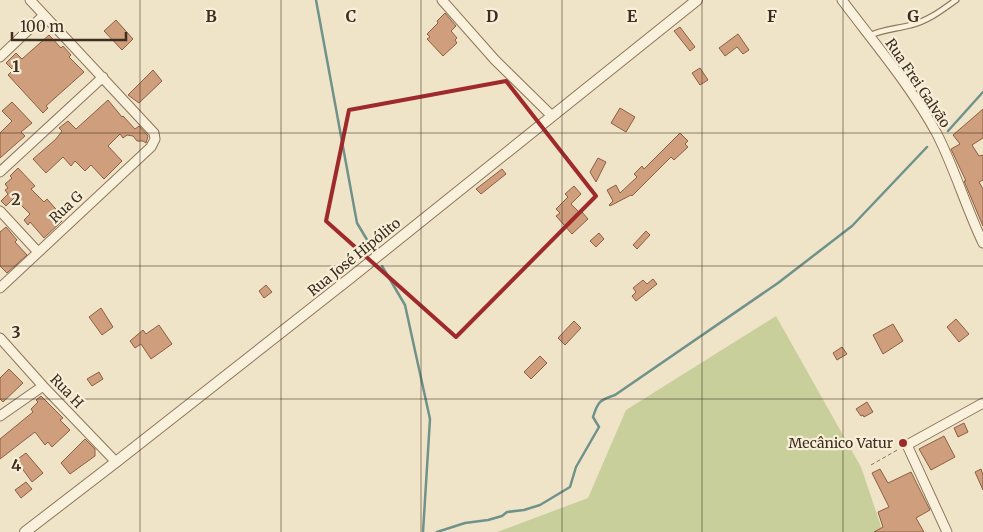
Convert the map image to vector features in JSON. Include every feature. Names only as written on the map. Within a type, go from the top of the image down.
[{"type":"street","points":[[0,172],[103,77],[30,0]]},
{"type":"street","points":[[442,0],[495,60],[552,116]]},
{"type":"street","name":"Rua José Hipólito","points":[[25,532],[116,462],[697,0]]},
{"type":"street","name":"Rua Frei Galvão","points":[[842,0],[918,102],[937,136],[982,239]]},
{"type":"street","points":[[0,57],[44,15]]},
{"type":"street","name":"Rua G","points":[[0,288],[150,147],[155,139],[154,133],[103,77]]},
{"type":"street","points":[[0,211],[38,252]]},
{"type":"street","name":"Rua H","points":[[0,338],[116,462]]},
{"type":"street","points":[[0,416],[43,386]]},
{"type":"street","points":[[947,532],[907,445],[983,403]]},
{"type":"lane","points":[[869,36],[881,31],[912,25],[926,20],[956,0]]},
{"type":"path","points":[[871,464],[907,445]]},
{"type":"highlighted area","points":[[506,81],[596,196],[456,337],[326,221],[349,110]]},
{"type":"green space","points":[[776,316],[861,467],[883,532],[497,532],[588,498],[626,410]]},
{"type":"building","points":[[445,13],[456,26],[451,31],[457,38],[455,40],[457,43],[443,56],[427,39],[430,37],[427,34]]},
{"type":"building","points":[[116,20],[133,39],[122,50],[104,31]]},
{"type":"building","points":[[680,27],[695,47],[690,51],[674,31]]},
{"type":"building","points":[[738,34],[749,50],[743,54],[737,47],[725,56],[719,48]]},
{"type":"building","points":[[49,35],[61,48],[63,46],[71,55],[69,57],[84,72],[46,106],[48,108],[43,113],[8,75],[13,70],[6,63],[16,53],[22,59]]},
{"type":"building","points":[[700,68],[708,80],[700,85],[692,73]]},
{"type":"building","points":[[153,70],[162,81],[139,103],[128,95]]},
{"type":"building","points":[[108,100],[135,129],[139,126],[148,136],[146,143],[137,141],[133,136],[127,135],[123,138],[120,134],[108,146],[122,161],[104,179],[91,165],[85,171],[75,161],[71,166],[63,157],[46,173],[33,159],[56,139],[62,131],[59,128],[68,121],[76,129]]},
{"type":"building","points":[[12,102],[32,123],[21,132],[25,136],[0,158],[0,133],[12,121],[2,111]]},
{"type":"building","points":[[620,108],[635,117],[626,132],[611,123]]},
{"type":"building","points":[[983,109],[983,138],[972,145],[979,156],[983,155],[983,180],[979,182],[983,189],[983,226],[964,181],[966,181],[951,149],[960,144],[953,135]]},
{"type":"building","points":[[680,133],[688,141],[685,144],[688,147],[674,160],[671,157],[632,196],[610,206],[613,201],[607,190],[616,185],[620,193],[637,177],[634,174],[642,166],[644,169]]},
{"type":"building","points":[[598,158],[606,162],[596,182],[590,172]]},
{"type":"building","points":[[18,168],[35,186],[31,189],[44,202],[47,199],[62,216],[60,218],[62,221],[44,238],[30,222],[28,225],[24,220],[30,214],[14,198],[6,206],[1,201],[8,194],[5,190],[8,188],[5,184],[12,178],[10,176]]},
{"type":"building","points":[[502,169],[506,174],[481,194],[476,189]]},
{"type":"building","points":[[574,186],[581,194],[571,204],[588,219],[572,234],[556,216],[560,213],[556,209],[568,197],[565,194]]},
{"type":"building","points":[[6,227],[17,240],[15,242],[27,255],[7,273],[0,266],[0,232]]},
{"type":"building","points":[[646,231],[650,235],[637,249],[633,245]]},
{"type":"building","points":[[599,233],[604,239],[596,247],[590,241]]},
{"type":"building","points":[[653,279],[657,284],[636,301],[632,296],[636,292],[633,288],[643,280],[647,284]]},
{"type":"building","points":[[266,285],[272,292],[264,298],[259,291]]},
{"type":"building","points":[[101,308],[113,327],[102,335],[89,317]]},
{"type":"building","points":[[956,319],[969,334],[959,342],[947,327]]},
{"type":"building","points":[[574,321],[581,328],[565,345],[558,338]]},
{"type":"building","points":[[893,324],[903,341],[883,354],[873,335]]},
{"type":"building","points":[[159,325],[172,344],[151,359],[141,344],[135,348],[130,341],[143,330],[146,334]]},
{"type":"building","points":[[842,347],[847,354],[837,360],[833,353]]},
{"type":"building","points":[[540,356],[547,363],[531,379],[524,372]]},
{"type":"building","points":[[9,369],[23,383],[3,402],[0,399],[0,378]]},
{"type":"building","points":[[99,372],[103,379],[92,386],[87,379]]},
{"type":"building","points":[[41,396],[63,418],[60,420],[70,430],[52,447],[48,442],[45,445],[35,432],[0,459],[0,439],[33,412],[31,409],[38,402],[36,400]]},
{"type":"building","points":[[867,402],[873,412],[864,417],[856,409]]},
{"type":"building","points":[[964,423],[968,432],[958,437],[954,428]]},
{"type":"building","points":[[944,436],[955,457],[931,470],[919,449]]},
{"type":"building","points":[[85,439],[95,449],[95,456],[70,474],[61,463]]},
{"type":"building","points":[[26,453],[43,473],[32,482],[21,467],[16,471],[11,464]]},
{"type":"building","points":[[880,469],[888,483],[911,472],[930,510],[916,518],[924,532],[874,532],[883,527],[878,512],[889,507],[872,473]]},
{"type":"building","points":[[981,469],[983,475],[983,490],[975,472]]},
{"type":"building","points":[[26,482],[32,489],[21,498],[15,490]]},
{"type":"waterway","points":[[316,0],[357,223],[372,248]]},
{"type":"waterway","points":[[948,131],[983,92]]},
{"type":"waterway","points":[[437,532],[465,523],[488,520],[502,516],[507,512],[524,510],[540,505],[570,487],[576,467],[599,427],[593,417],[600,402],[615,395],[778,283],[852,226],[927,147]]},
{"type":"waterway","points":[[382,266],[405,305],[430,419],[423,532]]},
{"type":"place","name":"Mecânico Vatur","points":[[903,443]]}]
